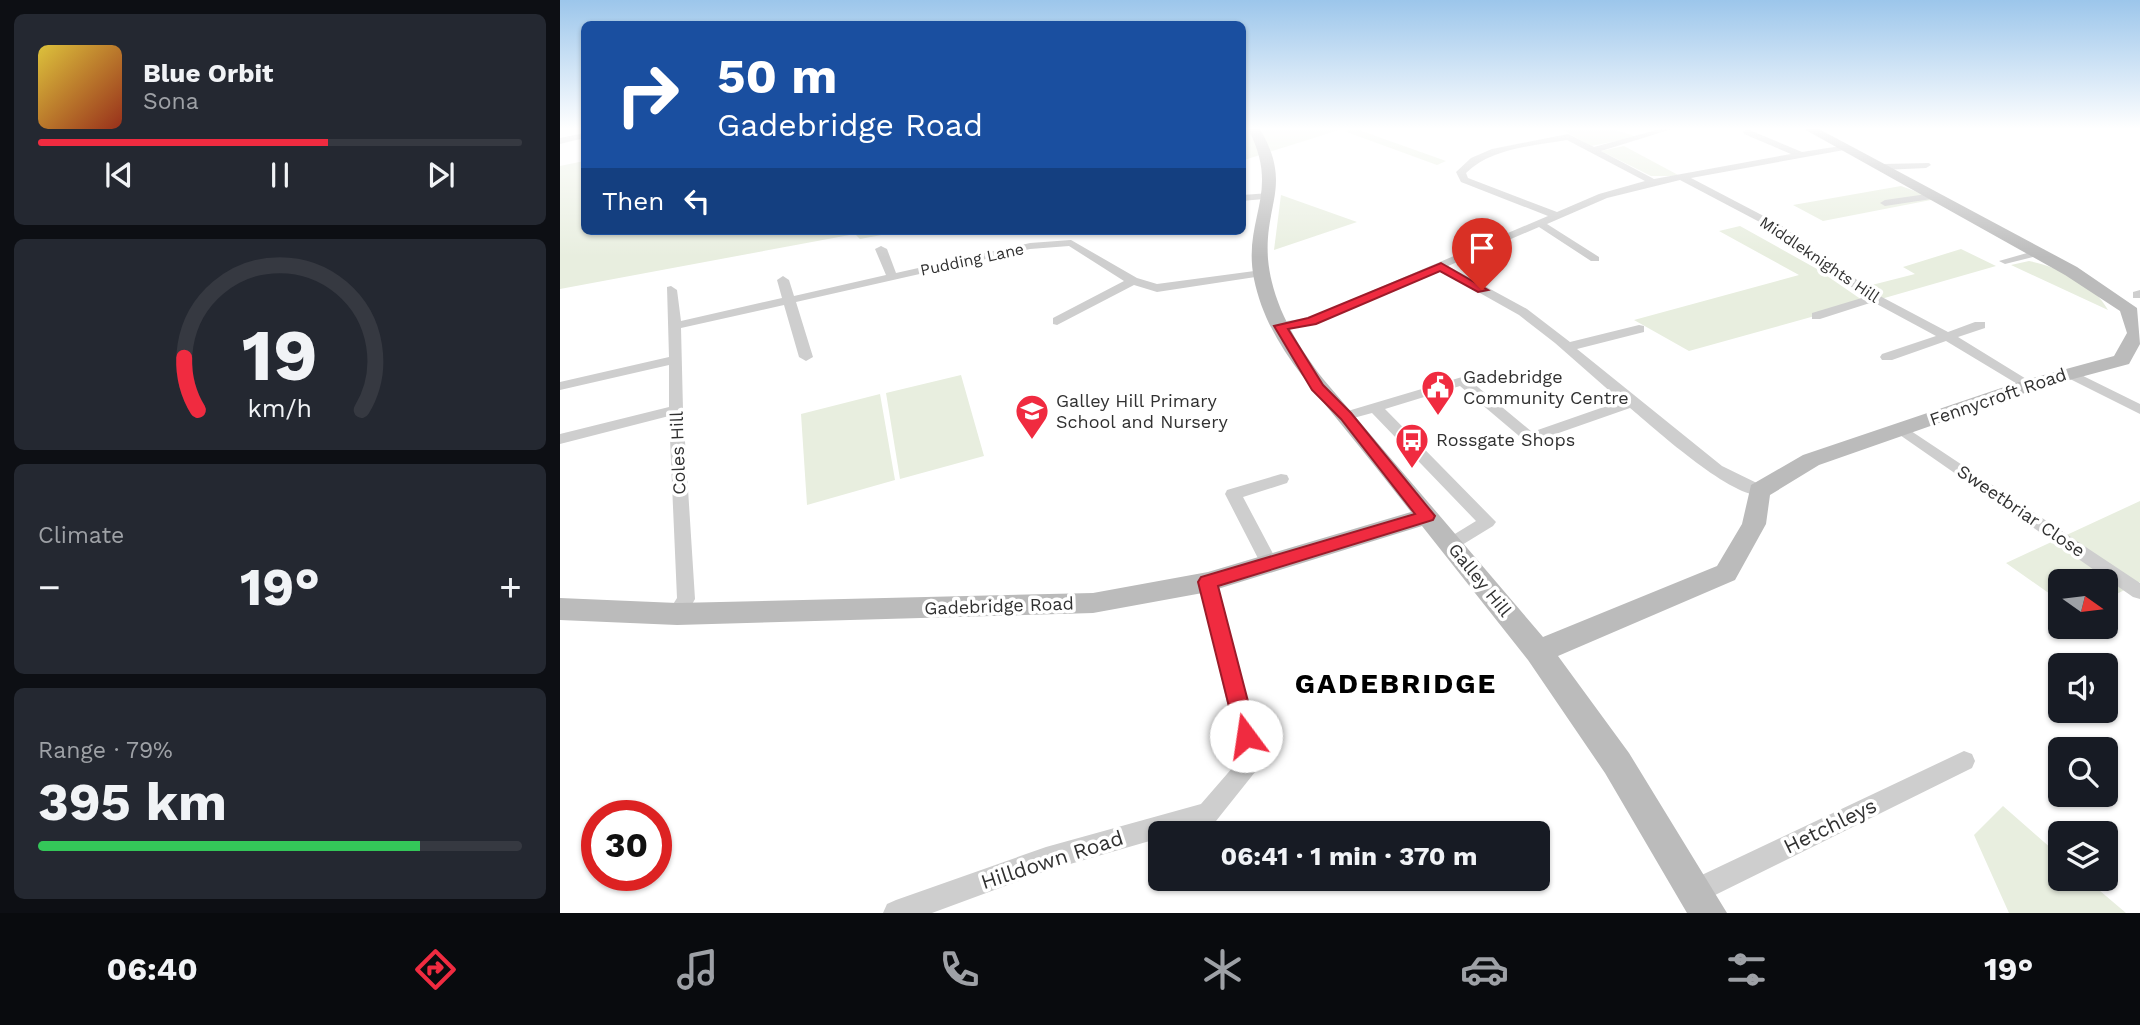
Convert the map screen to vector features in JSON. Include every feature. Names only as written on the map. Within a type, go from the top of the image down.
[{"type":"street","name":"Galley Hill","points":[[1272,172],[1263,226],[1262,273],[1269,302],[1280,326],[1317,387],[1346,416],[1538,652],[1617,762],[1702,902]]},
{"type":"street","points":[[1461,172],[1464,180],[1555,215]]},
{"type":"street","points":[[1634,172],[1653,182]]},
{"type":"street","points":[[1280,326],[1311,321],[1603,196],[1653,182],[1711,172]]},
{"type":"street","name":"Fennycroft Road","points":[[1759,491],[1811,460],[2029,384],[2122,360],[2136,333],[2136,301],[1891,172]]},
{"type":"street","name":"Middleknights Hill","points":[[1682,177],[1775,226],[1874,298],[1947,336],[2029,384]]},
{"type":"street","points":[[1885,203],[1934,196]]},
{"type":"street","points":[[1246,198],[1270,197]]},
{"type":"street","points":[[1539,223],[1595,258]]},
{"type":"street","name":"Pudding Lane","points":[[675,326],[1030,246],[1071,243],[1133,281],[1157,288],[1262,273]]},
{"type":"street","points":[[881,249],[892,276]]},
{"type":"street","points":[[2005,261],[2041,252]]},
{"type":"street","points":[[1441,267],[1523,312],[1716,470],[1759,491],[1754,524],[1726,573],[1538,652]]},
{"type":"street","points":[[783,279],[806,358]]},
{"type":"street","points":[[1057,321],[1133,281]]},
{"type":"street","name":"Coles Hill","points":[[671,290],[675,326],[685,599],[677,614]]},
{"type":"street","points":[[1816,316],[1874,298]]},
{"type":"street","points":[[1887,357],[1980,325]]},
{"type":"street","points":[[1568,347],[1639,329]]},
{"type":"street","points":[[560,386],[676,359]]},
{"type":"street","points":[[2069,373],[2140,410]]},
{"type":"street","points":[[1346,416],[1462,381],[1530,438],[1632,402]]},
{"type":"street","points":[[1375,407],[1488,522],[1451,544]]},
{"type":"street","points":[[560,439],[676,410]]},
{"type":"street","name":"Sweetbriar Close","points":[[1902,430],[2140,592]]},
{"type":"street","points":[[1270,565],[1233,494],[1281,479]]},
{"type":"street","name":"Gadebridge Road","points":[[560,608],[677,614],[1093,603],[1208,582],[1427,516]]},
{"type":"street","name":"Hilldown Road","points":[[896,913],[1046,859],[1208,813],[1252,762],[1208,582]]},
{"type":"street","name":"Hetchleys","points":[[1702,902],[1964,761]]},
{"type":"green space","points":[[560,172],[581,172],[581,235],[850,235],[560,289]]},
{"type":"green space","points":[[1642,172],[1672,172],[1680,176],[1651,176]]},
{"type":"green space","points":[[1901,186],[1936,199],[1823,221],[1793,205]]},
{"type":"green space","points":[[1281,195],[1357,222],[1274,250]]},
{"type":"green space","points":[[1740,226],[1817,269],[1865,302],[1689,351],[1634,320],[1799,275],[1719,231]]},
{"type":"green space","points":[[856,235],[882,235],[860,239]]},
{"type":"green space","points":[[1961,249],[1996,266],[1881,299],[1864,287],[1915,274],[1903,267]]},
{"type":"green space","points":[[2029,261],[2074,277],[2093,291],[2108,310],[2011,265]]},
{"type":"green space","points":[[961,375],[984,456],[900,479],[886,393]]},
{"type":"green space","points":[[880,394],[895,480],[807,505],[801,414]]},
{"type":"green space","points":[[2140,501],[2140,582],[2118,593],[2118,569],[2048,569],[2048,593],[2006,563]]},
{"type":"green space","points":[[2003,806],[2048,845],[2048,891],[2100,891],[2126,913],[2009,913],[1974,835]]},
{"type":"place","name":"Gadebridge Community Centre","points":[[1438,417]]},
{"type":"place","name":"Galley Hill Primary School and Nursery","points":[[1032,441]]},
{"type":"place","name":"Rossgate Shops","points":[[1412,470]]},
{"type":"district","name":"GADEBRIDGE","points":[[1396,683]]},
{"type":"route","points":[[1246,736],[1208,582],[1427,516],[1346,416],[1317,387],[1280,326],[1311,321],[1441,267],[1482,290]]}]
